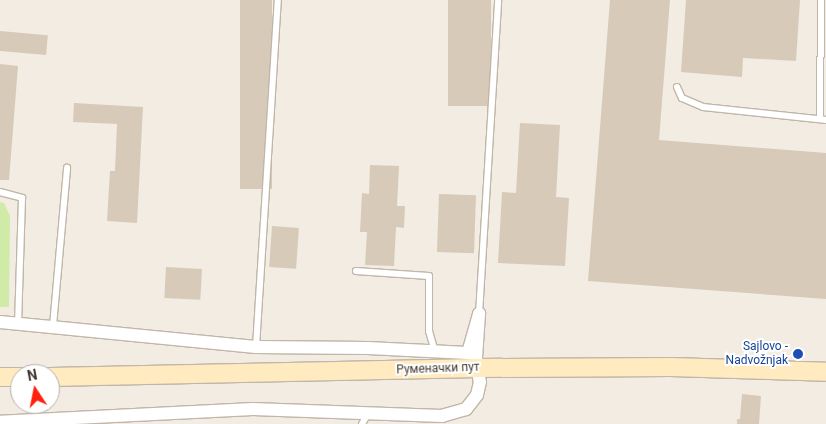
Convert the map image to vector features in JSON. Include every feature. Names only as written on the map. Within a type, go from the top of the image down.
[{"type":"main road","name":"Руменачки пут","points":[[60,377],[479,368],[671,367],[826,372]]},
{"type":"street","points":[[0,322],[256,347],[468,353],[479,314]]},
{"type":"street","points":[[0,422],[253,410],[364,419],[442,416],[458,413],[466,410],[477,396],[479,368],[476,358],[479,314]]},
{"type":"lane","points":[[256,347],[278,0]]},
{"type":"lane","points":[[479,314],[498,0]]},
{"type":"lane","points":[[677,86],[682,98],[703,106],[823,118],[821,0]]},
{"type":"lane","points":[[53,326],[66,168]]},
{"type":"lane","points":[[0,192],[22,198],[18,324]]},
{"type":"lane","points":[[356,271],[429,276],[429,331],[436,352]]},
{"type":"green space","points":[[0,202],[4,203],[10,216],[9,307],[0,307]]},
{"type":"building","points":[[240,0],[272,0],[272,189],[240,189]]},
{"type":"building","points":[[448,0],[491,0],[491,106],[448,106]]},
{"type":"building","points":[[610,0],[670,0],[659,140],[826,153],[826,299],[588,281]]},
{"type":"building","points":[[686,0],[800,0],[796,61],[743,58],[742,77],[681,72]]},
{"type":"building","points":[[0,31],[48,35],[46,55],[0,51]]},
{"type":"building","points":[[0,64],[18,66],[9,180],[0,180]]},
{"type":"building","points":[[74,103],[143,107],[137,223],[107,221],[110,171],[115,171],[117,124],[73,122]]},
{"type":"building","points":[[520,123],[560,125],[556,197],[569,198],[565,266],[498,263],[502,192],[516,193]]},
{"type":"building","points":[[370,165],[399,166],[397,206],[405,206],[404,228],[396,227],[394,266],[365,265],[367,232],[360,232],[362,193],[369,194]]},
{"type":"building","points":[[439,194],[476,195],[474,253],[437,252]]},
{"type":"building","points":[[272,226],[299,228],[296,269],[269,267]]},
{"type":"building","points":[[166,267],[202,269],[200,300],[164,298]]},
{"type":"building","points":[[742,394],[761,396],[759,424],[737,424],[737,419],[740,419]]},
{"type":"place","name":"Sajlovo - Nadvožnjak","points":[[798,354]]}]
